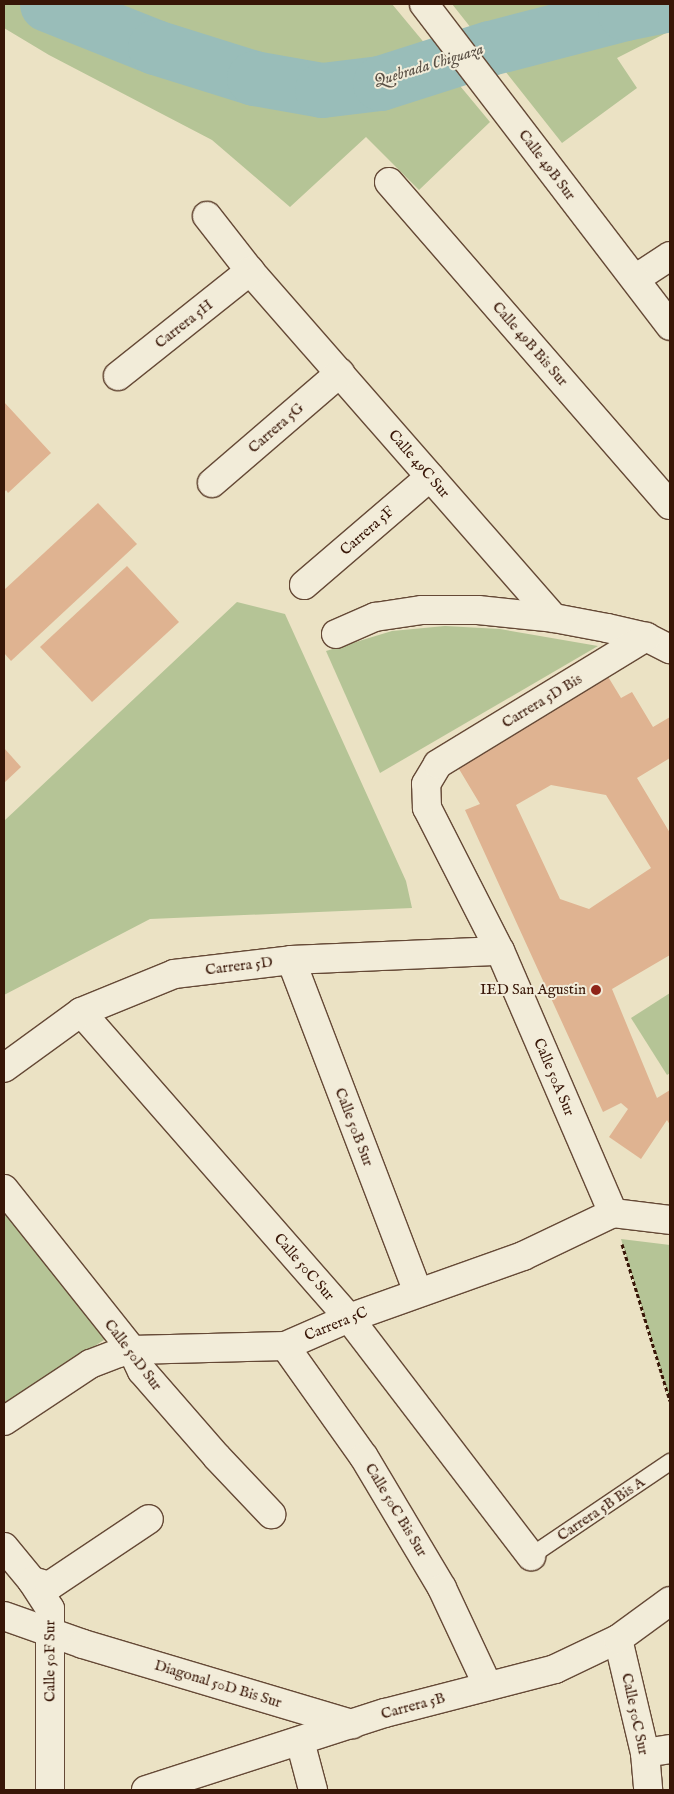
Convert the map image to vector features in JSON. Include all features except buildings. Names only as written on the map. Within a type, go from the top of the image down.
[{"type":"street","name":"Calle 49B Sur","points":[[431,12],[670,326]]},
{"type":"street","name":"Calle 49B Bis Sur","points":[[389,182],[670,505]]},
{"type":"street","name":"Calle 49C Sur","points":[[207,216],[250,271],[554,618]]},
{"type":"street","points":[[635,279],[670,256]]},
{"type":"street","name":"Carrera 5H","points":[[118,376],[250,271]]},
{"type":"street","name":"Carrera 5G","points":[[212,483],[340,373]]},
{"type":"street","name":"Carrera 5F","points":[[304,585],[430,476]]},
{"type":"street","points":[[336,634],[374,617],[422,610],[478,610],[554,618],[646,638],[670,649]]},
{"type":"street","name":"Carrera 5D Bis","points":[[438,764],[646,638]]},
{"type":"street","name":"Calle 50A Sur","points":[[438,764],[426,784],[427,808],[500,951],[612,1214]]},
{"type":"street","name":"Carrera 5D","points":[[4,1068],[81,1012],[174,974],[291,960],[500,951]]},
{"type":"street","name":"Calle 50B Sur","points":[[291,960],[418,1293]]},
{"type":"street","name":"Calle 50C Sur","points":[[81,1012],[349,1318],[532,1556]]},
{"type":"street","name":"Calle 50D Sur","points":[[4,1189],[132,1350],[142,1371],[217,1457],[271,1514]]},
{"type":"street","points":[[612,1214],[670,1220]]},
{"type":"street","name":"Carrera 5C","points":[[4,1421],[90,1364],[118,1353],[132,1350],[285,1346],[349,1318],[523,1256],[612,1214]]},
{"type":"street","name":"Calle 50C Bis Sur","points":[[285,1346],[364,1457],[442,1588],[488,1686]]},
{"type":"street","points":[[32,1581],[49,1586],[150,1519]]},
{"type":"street","name":"Calle 50F Sur","points":[[4,1547],[32,1581],[50,1609],[50,1790]]},
{"type":"street","name":"Carrera 5B","points":[[146,1790],[352,1724],[555,1669],[618,1638],[670,1601]]},
{"type":"street","points":[[4,1616],[50,1632]]},
{"type":"street","points":[[4,1625],[50,1632]]},
{"type":"street","name":"Diagonal 50D Bis Sur","points":[[50,1632],[83,1644],[352,1724]]},
{"type":"street","name":"Calle 50C Sur","points":[[618,1638],[657,1751],[648,1790]]},
{"type":"street","points":[[300,1741],[313,1790]]},
{"type":"lane","name":"Carrera 5B Bis A","points":[[532,1556],[670,1462]]},
{"type":"path","points":[[612,1214],[670,1401]]},
{"type":"green space","points":[[4,4],[392,4],[490,122],[419,190],[366,137],[290,207],[212,140],[49,55],[4,28]]},
{"type":"green space","points":[[452,4],[670,4],[670,31],[617,58],[637,88],[562,143]]},
{"type":"green space","points":[[237,602],[285,614],[406,881],[412,908],[150,919],[4,995],[4,821]]},
{"type":"green space","points":[[445,626],[500,629],[598,646],[380,773],[326,651],[392,631]]},
{"type":"green space","points":[[670,993],[670,1073],[667,1075],[631,1018]]},
{"type":"green space","points":[[4,1182],[119,1330],[4,1406]]},
{"type":"green space","points":[[621,1239],[670,1245],[670,1401]]},
{"type":"waterway","name":"Quebrada Chiguaza","points":[[47,4],[155,47],[254,78],[322,90],[380,83],[490,48],[625,13],[670,4]]},
{"type":"place","name":"IED San Agustin","points":[[596,990]]}]
